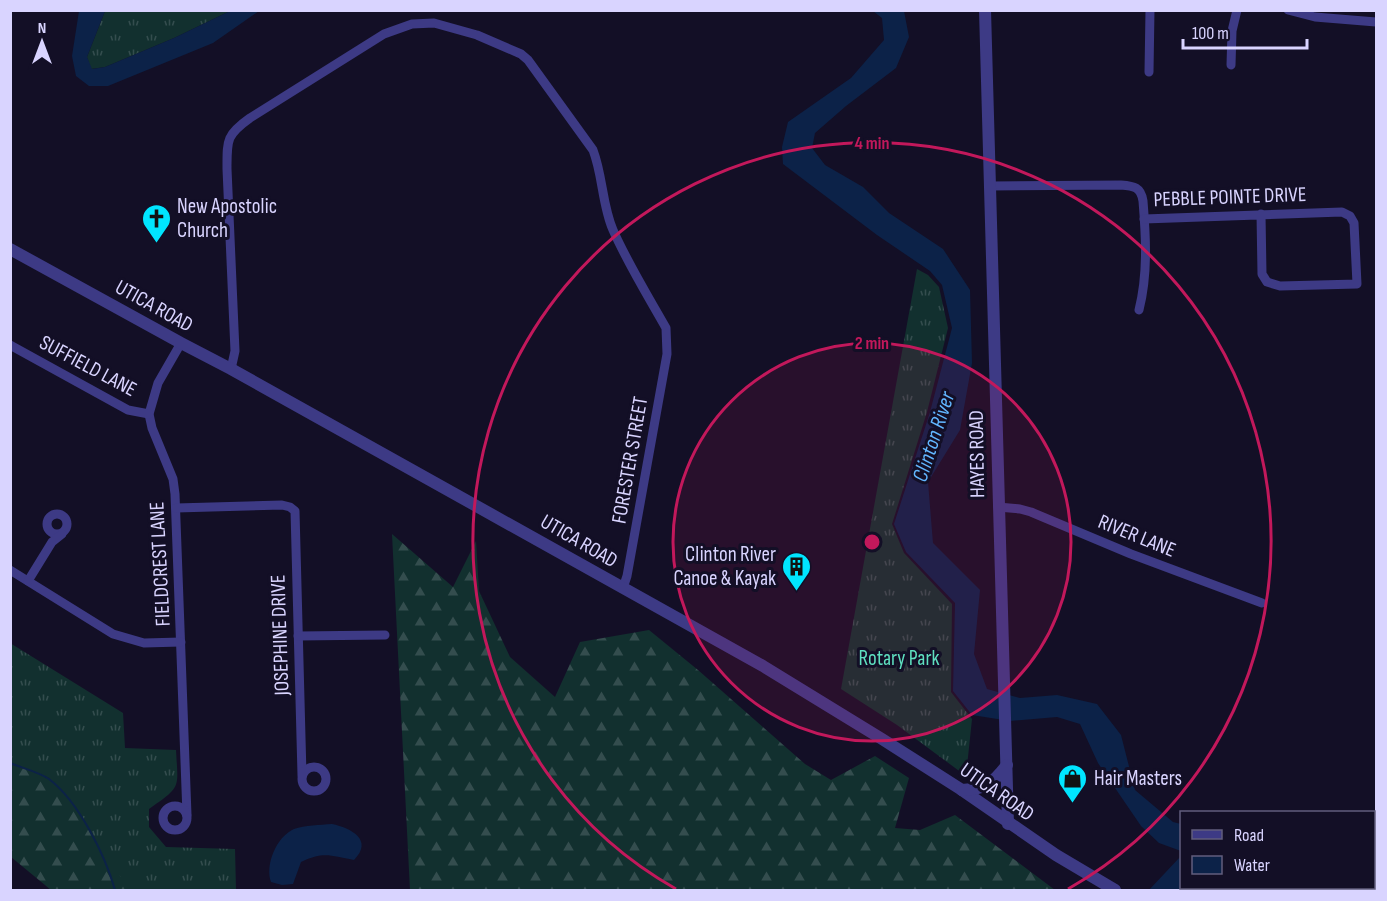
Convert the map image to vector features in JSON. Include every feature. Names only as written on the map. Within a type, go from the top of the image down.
[{"type":"street","name":"HAYES ROAD","points":[[985,10],[1008,824]]},
{"type":"street","points":[[1149,72],[1150,10]]},
{"type":"street","points":[[1231,65],[1232,31],[1237,10]]},
{"type":"street","points":[[1288,10],[1316,16],[1377,22]]},
{"type":"street","name":"FORESTER STREET","points":[[231,369],[235,351],[226,169],[230,136],[237,128],[266,108],[395,29],[412,24],[434,23],[463,30],[496,42],[528,60],[593,150],[613,230],[666,328],[668,338],[665,365],[623,588]]},
{"type":"street","name":"PEBBLE POINTE DRIVE","points":[[990,186],[1134,186],[1142,193],[1144,219],[1261,214],[1338,212],[1350,216],[1355,228],[1357,284],[1281,286],[1267,282],[1262,273],[1261,214]]},
{"type":"street","points":[[1139,309],[1146,271],[1144,219]]},
{"type":"street","name":"UTICA ROAD","points":[[10,249],[181,344],[231,369],[763,666],[962,790],[1008,824],[1115,891]]},
{"type":"street","points":[[149,414],[158,383],[181,344]]},
{"type":"street","name":"SUFFIELD LANE","points":[[10,345],[128,410],[149,414]]},
{"type":"street","name":"FIELDCREST LANE","points":[[149,414],[172,479],[176,508],[187,815]]},
{"type":"street","name":"JOSEPHINE DRIVE","points":[[176,508],[282,505],[295,511],[302,775]]},
{"type":"street","name":"RIVER LANE","points":[[998,507],[1031,512],[1131,554],[1262,603]]},
{"type":"street","points":[[28,581],[52,542],[68,525],[66,519],[61,515],[54,515],[49,519],[47,525],[52,542]]},
{"type":"street","points":[[50,531],[62,534]]},
{"type":"street","points":[[10,570],[113,634],[144,643],[182,642]]},
{"type":"street","points":[[298,636],[385,635]]},
{"type":"street","points":[[303,758],[322,770],[326,776],[323,787],[316,791],[308,789],[303,783],[302,775],[314,766]]},
{"type":"street","points":[[962,790],[975,790],[990,784],[1006,765]]},
{"type":"street","points":[[175,806],[187,794]]},
{"type":"street","points":[[168,807],[183,808],[187,815],[186,823],[177,830],[169,828],[164,822],[164,814],[168,807]]},
{"type":"green space","points":[[105,11],[230,11],[105,67],[91,69],[87,57]]},
{"type":"green space","name":"Rotary Park","points":[[917,269],[928,275],[939,287],[948,328],[927,412],[892,524],[904,553],[952,604],[951,692],[972,719],[966,776],[897,725],[841,689]]},
{"type":"green space","points":[[392,534],[453,587],[476,541],[479,591],[510,657],[555,697],[580,642],[649,630],[805,764],[831,780],[875,756],[909,778],[895,828],[920,830],[955,815],[1055,890],[410,890]]},
{"type":"green space","points":[[10,643],[123,713],[125,748],[176,750],[176,786],[173,791],[149,809],[149,827],[166,847],[235,849],[236,890],[115,890],[49,778],[11,763]]},
{"type":"green space","points":[[11,763],[49,778],[78,810],[108,868],[141,890],[51,890],[11,857]]},
{"type":"water","points":[[79,11],[105,11],[87,57],[92,69],[105,67],[174,38],[230,11],[259,11],[213,43],[108,86],[89,86],[76,76],[72,56]]},
{"type":"water","name":"Clinton River","points":[[873,11],[904,11],[909,37],[896,68],[815,133],[812,148],[825,165],[863,187],[889,213],[943,249],[970,290],[972,363],[960,430],[928,482],[933,543],[980,590],[974,654],[987,689],[1020,698],[1057,695],[1097,704],[1121,735],[1135,790],[1173,822],[1180,824],[1180,851],[1159,843],[1141,826],[1098,763],[1080,724],[1057,717],[1010,721],[972,715],[953,691],[955,603],[906,552],[894,524],[930,412],[952,328],[942,285],[930,271],[877,235],[783,164],[782,147],[788,122],[851,78],[884,40],[882,18]]},
{"type":"water","points":[[332,824],[346,828],[358,836],[362,846],[354,860],[328,855],[316,856],[301,862],[293,884],[282,885],[271,882],[271,860],[282,838],[294,829]]},
{"type":"water","points":[[1180,857],[1180,889],[1231,889],[1227,890],[1149,890]]},
{"type":"waterway","points":[[10,763],[49,779],[71,801],[98,846],[115,890]]},
{"type":"place","name":"New Apostolic Church","points":[[156,244]]},
{"type":"place","name":"Clinton River Canoe & Kayak","points":[[797,592]]},
{"type":"place","name":"Hair Masters","points":[[1073,804]]}]
